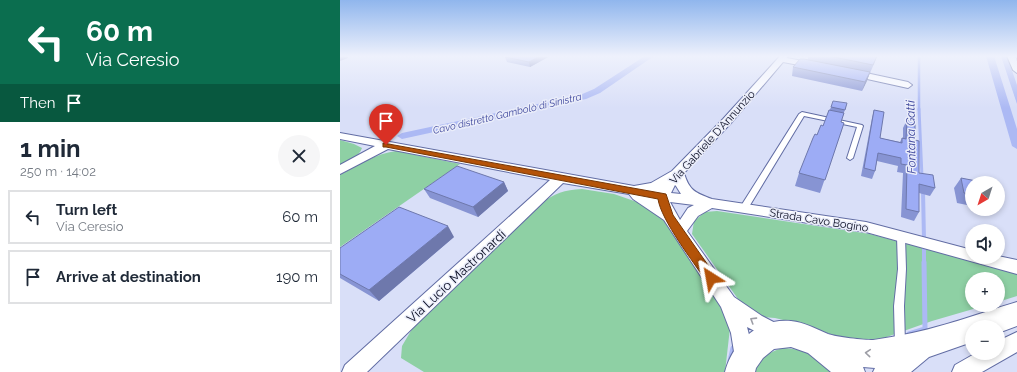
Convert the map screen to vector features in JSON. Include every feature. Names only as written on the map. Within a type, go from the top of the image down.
[{"type":"main road","points":[[999,320],[1017,314]]},
{"type":"main road","points":[[828,348],[903,356],[965,332]]},
{"type":"main road","points":[[742,365],[759,342],[779,334],[803,336],[828,348],[839,358],[850,372]]},
{"type":"street","name":"Via Gabriele D'Annunzio","points":[[742,365],[740,333],[728,304],[669,216],[664,204],[663,196],[666,189],[678,173],[769,73]]},
{"type":"street","points":[[852,73],[908,85]]},
{"type":"street","name":"Strada Cavo Bogino","points":[[340,136],[633,191],[866,227],[965,254]]},
{"type":"street","points":[[340,170],[386,145]]},
{"type":"street","points":[[633,191],[655,186],[678,173],[680,185],[685,192],[710,203]]},
{"type":"street","name":"Via Lucio Mastronardi","points":[[352,372],[560,178]]},
{"type":"street","points":[[633,191],[638,196],[669,216]]},
{"type":"street","points":[[679,232],[693,212],[710,203]]},
{"type":"street","points":[[1005,264],[1017,267]]},
{"type":"street","name":"Via Gabriele D'Annunzio","points":[[728,304],[755,322],[779,334]]},
{"type":"street","points":[[1005,348],[1017,341]]},
{"type":"street","points":[[962,372],[983,360]]},
{"type":"lane","points":[[744,208],[802,114],[860,126],[850,158]]},
{"type":"lane","points":[[901,237],[902,269],[899,306],[903,356]]},
{"type":"green space","points":[[340,140],[362,148],[356,156],[340,165]]},
{"type":"green space","points":[[396,151],[460,164],[340,247],[340,175],[374,157]]},
{"type":"green space","points":[[582,189],[614,194],[637,202],[651,208],[664,221],[715,295],[730,328],[725,372],[424,372],[401,358],[402,346],[412,329],[540,204],[550,197],[560,193]]},
{"type":"green space","points":[[717,211],[870,234],[904,243],[909,241],[965,257],[965,264],[992,264],[1017,271],[1017,296],[1005,300],[1005,272],[965,272],[965,311],[881,339],[863,341],[838,337],[808,326],[775,318],[761,317],[747,308],[738,299],[692,234],[694,221],[705,212]]},
{"type":"green space","points":[[783,348],[798,350],[810,354],[832,372],[753,372],[765,356],[773,351]]},
{"type":"water","points":[[1007,73],[1013,73],[1017,85],[1017,104]]},
{"type":"building","points":[[824,73],[869,73],[865,82]]},
{"type":"building","points":[[833,101],[847,103],[845,110],[831,107]]},
{"type":"building","points":[[829,110],[844,113],[841,122],[844,123],[825,180],[799,173],[813,138],[815,134],[817,135],[821,125],[823,126]]},
{"type":"building","points":[[874,110],[884,112],[880,138],[902,143],[902,138],[906,139],[907,120],[915,120],[915,140],[919,141],[919,173],[933,175],[935,188],[919,184],[919,212],[906,209],[907,165],[901,164],[901,158],[878,153],[875,171],[864,168]]},
{"type":"building","points":[[457,166],[504,182],[473,207],[424,189]]},
{"type":"building","points":[[961,178],[965,179],[964,193]]},
{"type":"building","points":[[399,207],[448,226],[369,290],[340,274],[340,248]]},
{"type":"waterway","name":"Cavo distretto Gambolò di Sinistra","points":[[402,136],[583,97],[597,91],[624,73]]},
{"type":"waterway","name":"Fontana Gatti","points":[[919,73],[919,109]]},
{"type":"waterway","points":[[995,73],[1017,146]]},
{"type":"waterway","name":"Fontana Gatti","points":[[919,109],[922,177]]},
{"type":"waterway","name":"Fontana Gatti","points":[[923,191],[924,240]]},
{"type":"waterway","name":"Fontana Gatti","points":[[924,248],[924,262]]},
{"type":"waterway","name":"Fontana Gatti","points":[[909,334],[925,329],[924,262]]},
{"type":"waterway","name":"Fontana Gatti","points":[[730,361],[733,348]]},
{"type":"route","points":[[386,145],[663,196],[664,204],[669,216],[711,278]]}]
